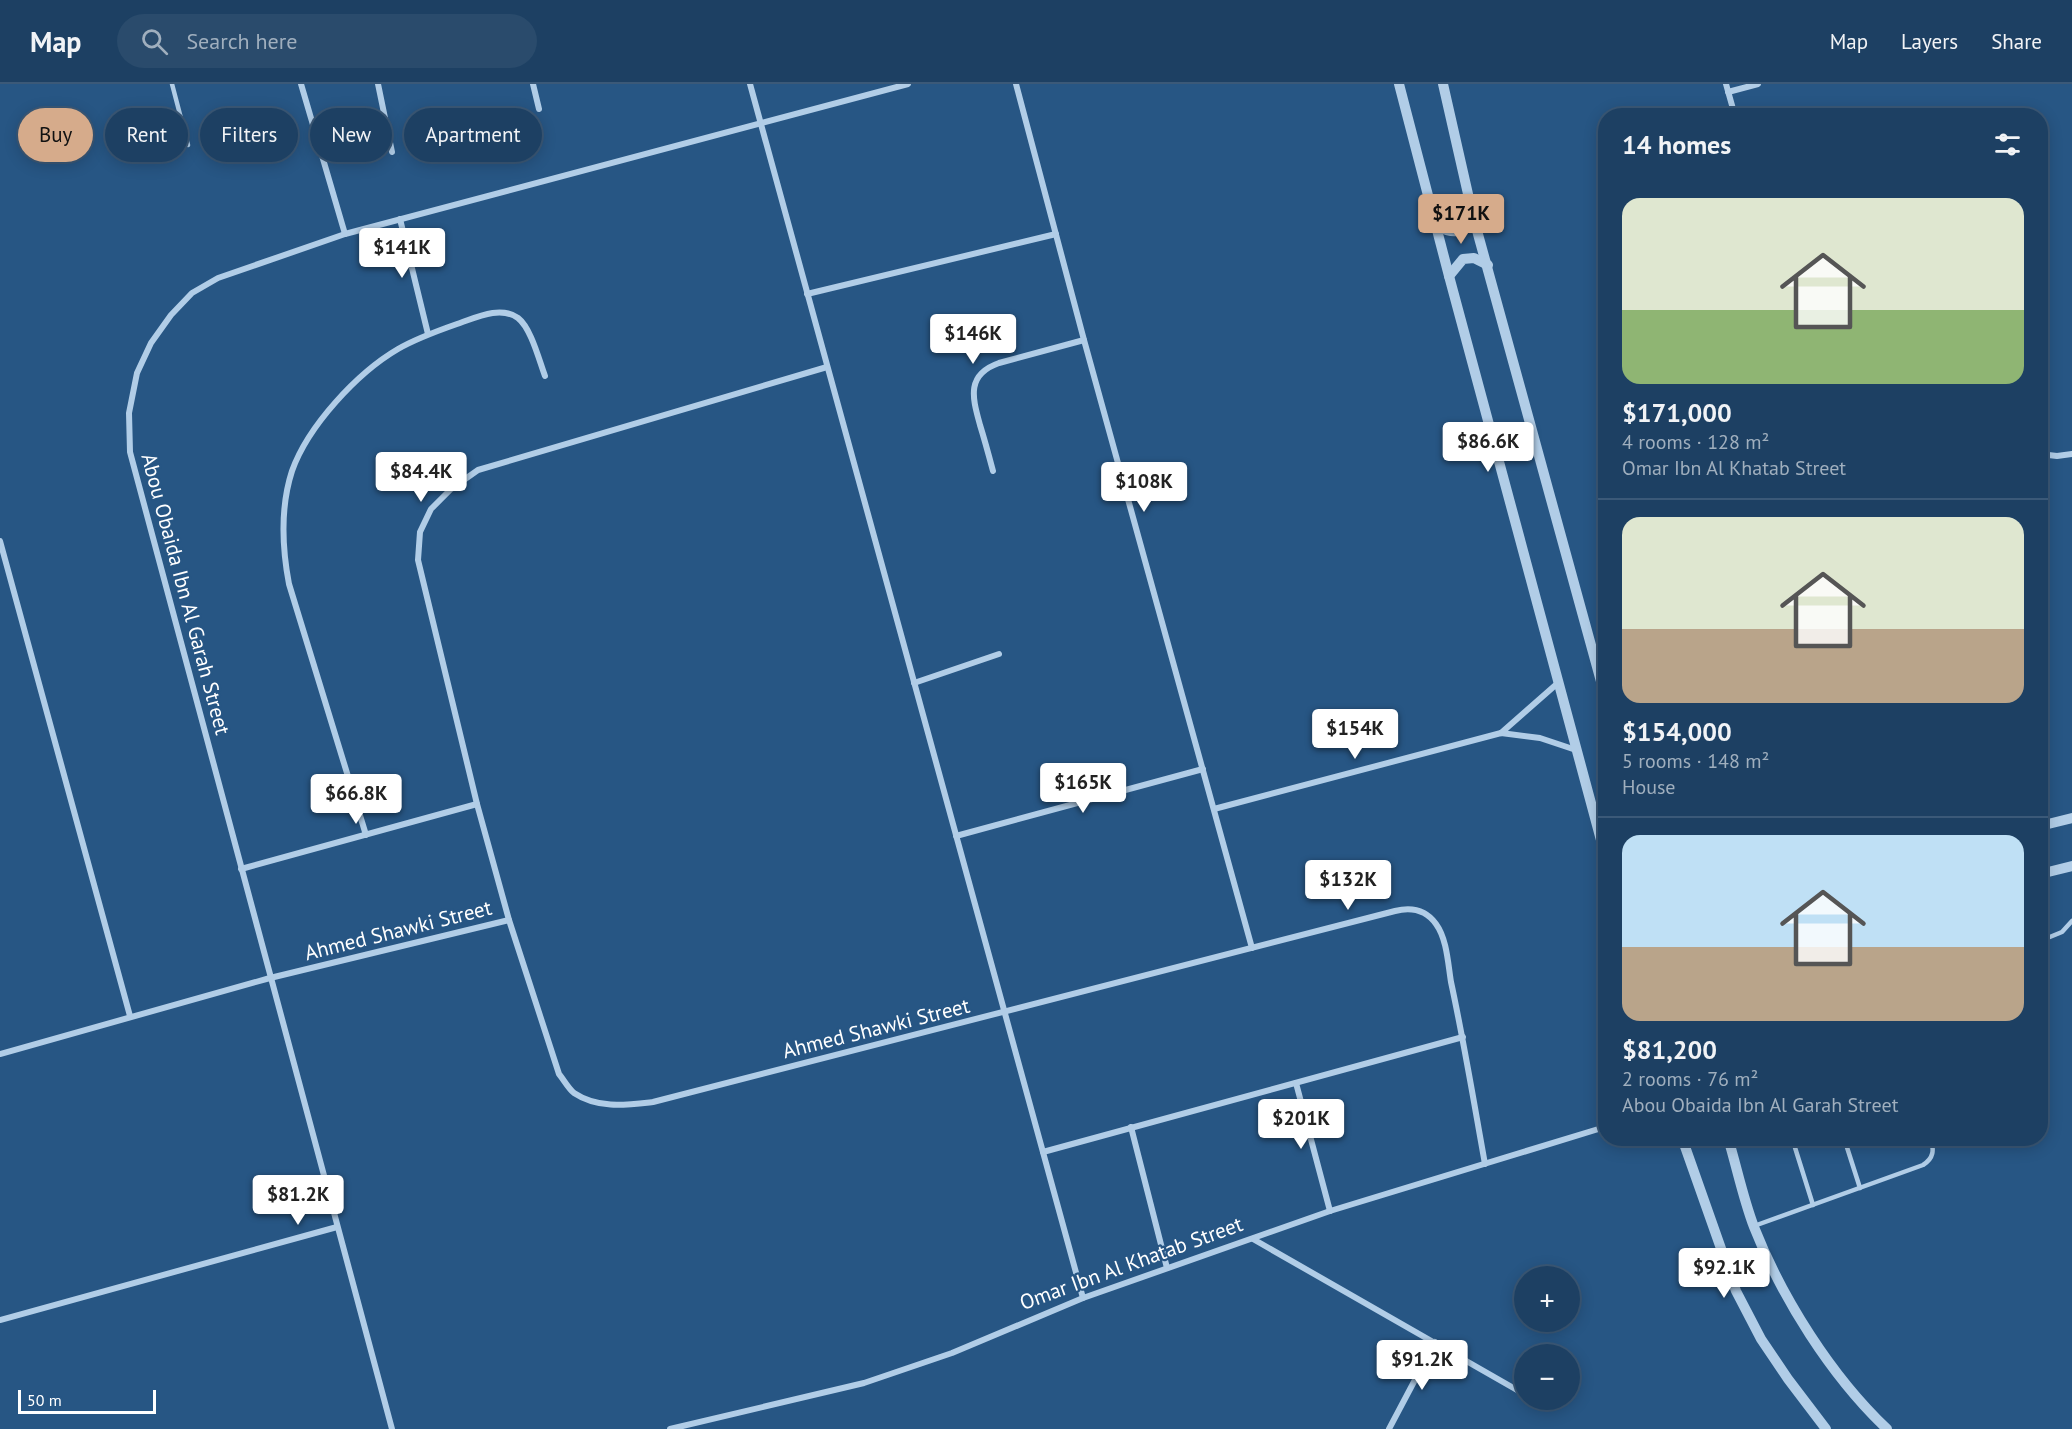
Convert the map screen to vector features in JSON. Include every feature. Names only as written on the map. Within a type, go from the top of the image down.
[{"type":"street","points":[[301,84],[345,234]]},
{"type":"street","points":[[378,84],[383,108]]},
{"type":"street","points":[[533,84],[539,108]]},
{"type":"street","points":[[750,84],[1083,1298]]},
{"type":"street","name":"Abou Obaida Ibn Al Garah Street","points":[[392,1429],[130,452],[129,413],[137,373],[151,343],[171,315],[192,293],[218,278],[345,234],[908,84]]},
{"type":"street","points":[[1016,84],[1084,340],[1252,948]]},
{"type":"street","points":[[1399,84],[1598,829]]},
{"type":"street","points":[[1443,84],[1473,216],[1598,670]]},
{"type":"street","points":[[1726,84],[1733,108]]},
{"type":"street","points":[[1728,92],[1758,84]]},
{"type":"street","points":[[1437,226],[1447,231],[1458,232],[1473,216]]},
{"type":"street","points":[[400,219],[428,334]]},
{"type":"street","points":[[807,294],[1056,234]]},
{"type":"street","points":[[1449,276],[1463,259],[1474,258],[1488,265]]},
{"type":"street","points":[[366,835],[289,584],[285,560],[284,513],[292,471],[315,429],[354,384],[398,349],[428,334],[494,313],[511,314],[525,325],[545,375]]},
{"type":"street","points":[[993,471],[973,399],[975,383],[979,376],[991,366],[999,363],[1084,340]]},
{"type":"street","points":[[508,920],[477,804],[418,560],[420,532],[432,509],[451,489],[478,470],[827,367]]},
{"type":"street","points":[[2048,455],[2072,454]]},
{"type":"street","points":[[0,541],[130,1016]]},
{"type":"street","points":[[914,683],[999,654]]},
{"type":"street","points":[[1501,733],[1559,682]]},
{"type":"street","points":[[1214,809],[1501,733],[1540,738],[1577,750]]},
{"type":"street","points":[[956,836],[1203,769]]},
{"type":"street","points":[[241,869],[477,804]]},
{"type":"street","points":[[2048,824],[2072,818]]},
{"type":"street","points":[[2048,872],[2072,866]]},
{"type":"street","name":"Ahmed Shawki Street","points":[[0,1054],[270,978],[508,920],[559,1074],[573,1092],[591,1101],[615,1106],[652,1102],[1404,909],[1421,911],[1435,922],[1440,930],[1463,1036],[1485,1164]]},
{"type":"street","points":[[1043,1152],[1463,1036]]},
{"type":"street","points":[[1296,1083],[1330,1211]]},
{"type":"street","points":[[1131,1127],[1167,1268]]},
{"type":"street","name":"Omar Ibn Al Khatab Street","points":[[670,1429],[864,1383],[952,1353],[1083,1298],[1330,1211],[1598,1129]]},
{"type":"street","points":[[1685,1146],[1736,1291],[1761,1340],[1826,1429]]},
{"type":"street","points":[[1730,1146],[1754,1226],[1777,1276],[1806,1327],[1840,1376],[1887,1429]]},
{"type":"street","points":[[0,1320],[337,1227]]},
{"type":"street","points":[[1253,1239],[1514,1388]]},
{"type":"street","points":[[1389,1429],[1435,1342]]},
{"type":"lane","points":[[172,84],[178,108]]},
{"type":"lane","points":[[2048,938],[2062,932],[2072,921]]},
{"type":"lane","points":[[1795,1146],[1813,1205]]},
{"type":"lane","points":[[1847,1146],[1860,1188]]},
{"type":"lane","points":[[1754,1226],[1930,1161],[1933,1154],[1932,1146]]}]
